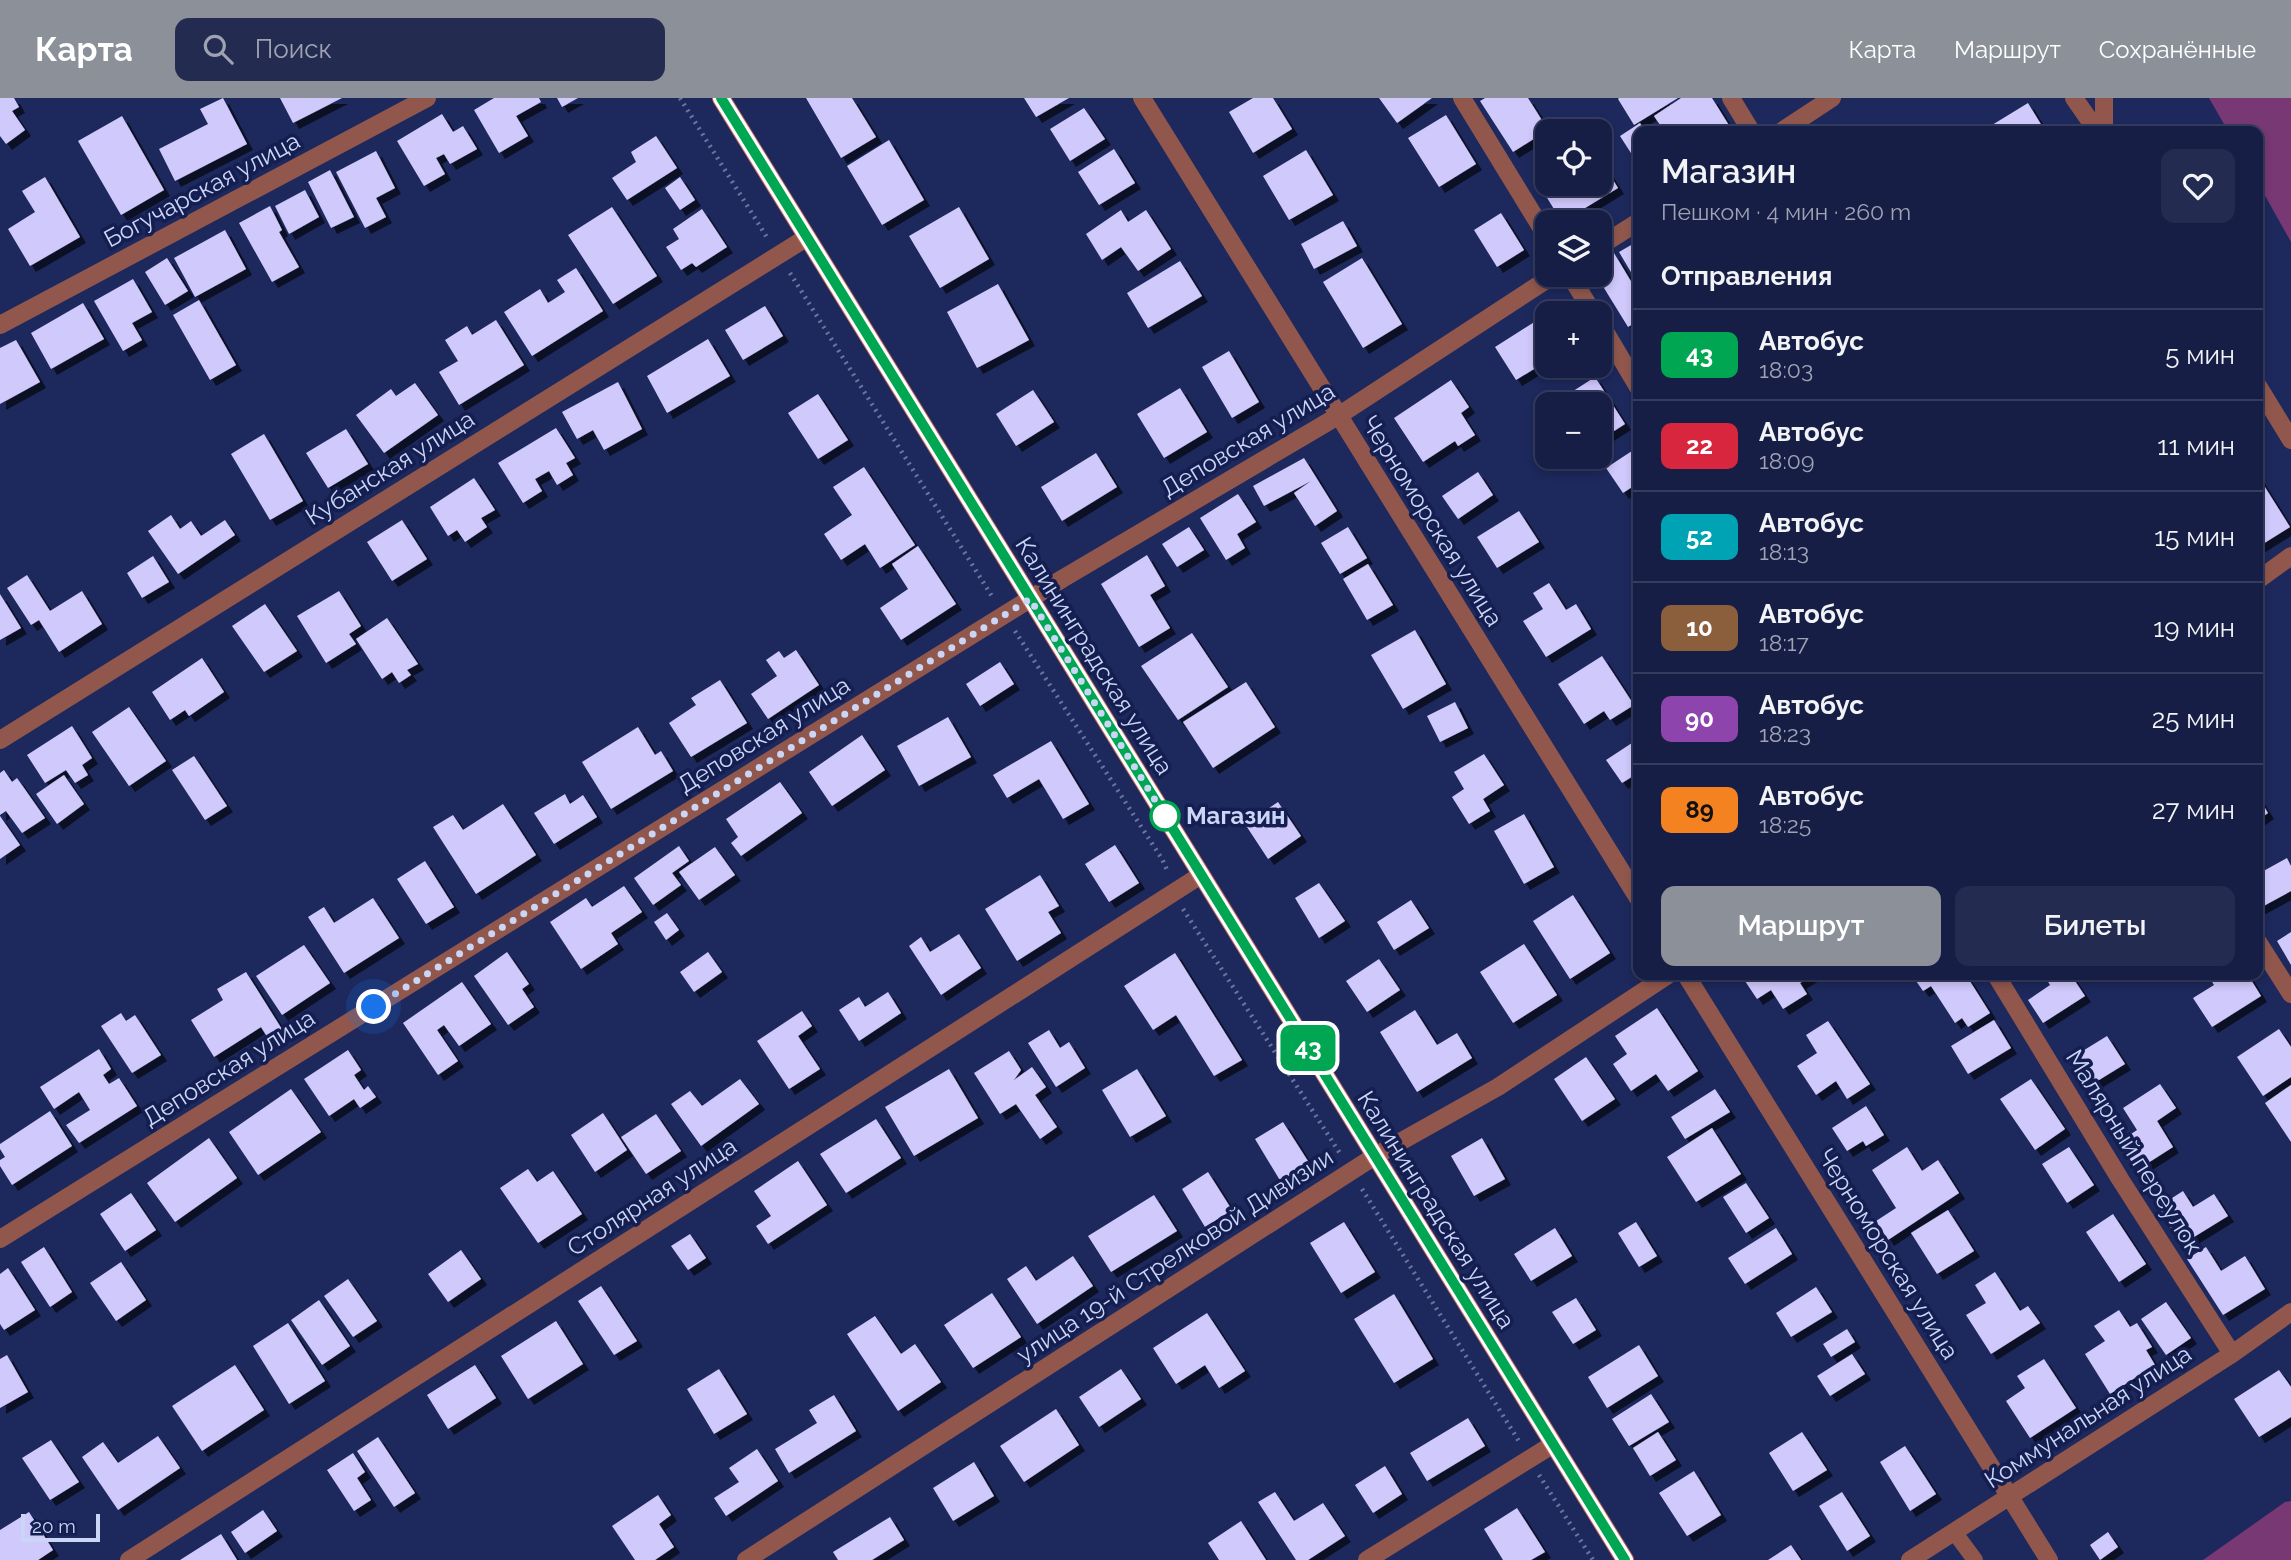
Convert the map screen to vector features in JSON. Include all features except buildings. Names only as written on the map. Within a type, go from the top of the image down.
[{"type":"main road","name":"Калининградская улица","points":[[721,98],[1625,1560]]},
{"type":"street","name":"Богучарская улица","points":[[0,325],[427,98]]},
{"type":"street","name":"Черноморская улица","points":[[1142,98],[1633,890]]},
{"type":"street","points":[[1462,98],[1535,217]]},
{"type":"street","points":[[1731,98],[1748,126]]},
{"type":"street","points":[[1790,126],[1832,98]]},
{"type":"street","points":[[2074,98],[2094,126]]},
{"type":"street","points":[[2104,98],[2105,126]]},
{"type":"street","points":[[1612,238],[1633,225]]},
{"type":"street","name":"Кубанская улица","points":[[0,740],[807,238]]},
{"type":"street","name":"Деповская улица","points":[[0,1239],[1030,599],[1338,416],[1536,287]]},
{"type":"street","points":[[1612,344],[1633,379]]},
{"type":"street","points":[[2263,394],[2291,440]]},
{"type":"street","points":[[2263,576],[2291,556]]},
{"type":"street","name":"Столярная улица","points":[[129,1560],[1201,875]]},
{"type":"street","points":[[2263,950],[2291,994]]},
{"type":"street","name":"улица 19-й Стрелковой Дивизии","points":[[746,1560],[1375,1156],[1498,1087],[1660,980]]},
{"type":"street","name":"Черноморская улица","points":[[1689,980],[2049,1560]]},
{"type":"street","name":"Малярный переулок","points":[[1999,980],[2120,1179],[2232,1354]]},
{"type":"street","name":"Коммунальная улица","points":[[1910,1560],[2232,1354],[2291,1312]]},
{"type":"street","points":[[1367,1560],[1552,1445]]},
{"type":"lane","points":[[1955,1533],[1975,1560]]},
{"type":"path","points":[[680,98],[1004,615],[1162,859],[1174,892],[1593,1560]]},
{"type":"shaded area","points":[[2209,98],[2291,98],[2291,242],[2263,192],[2263,126],[2225,126]]},
{"type":"shaded area","points":[[2291,1501],[2291,1560],[2203,1560],[2285,1502]]},
{"type":"bus line","name":"43","points":[[721,98],[1625,1560]]},
{"type":"place","name":"Магазин","points":[[1165,816]]},
{"type":"route","points":[[374,1007],[1030,599],[1165,816]]}]
